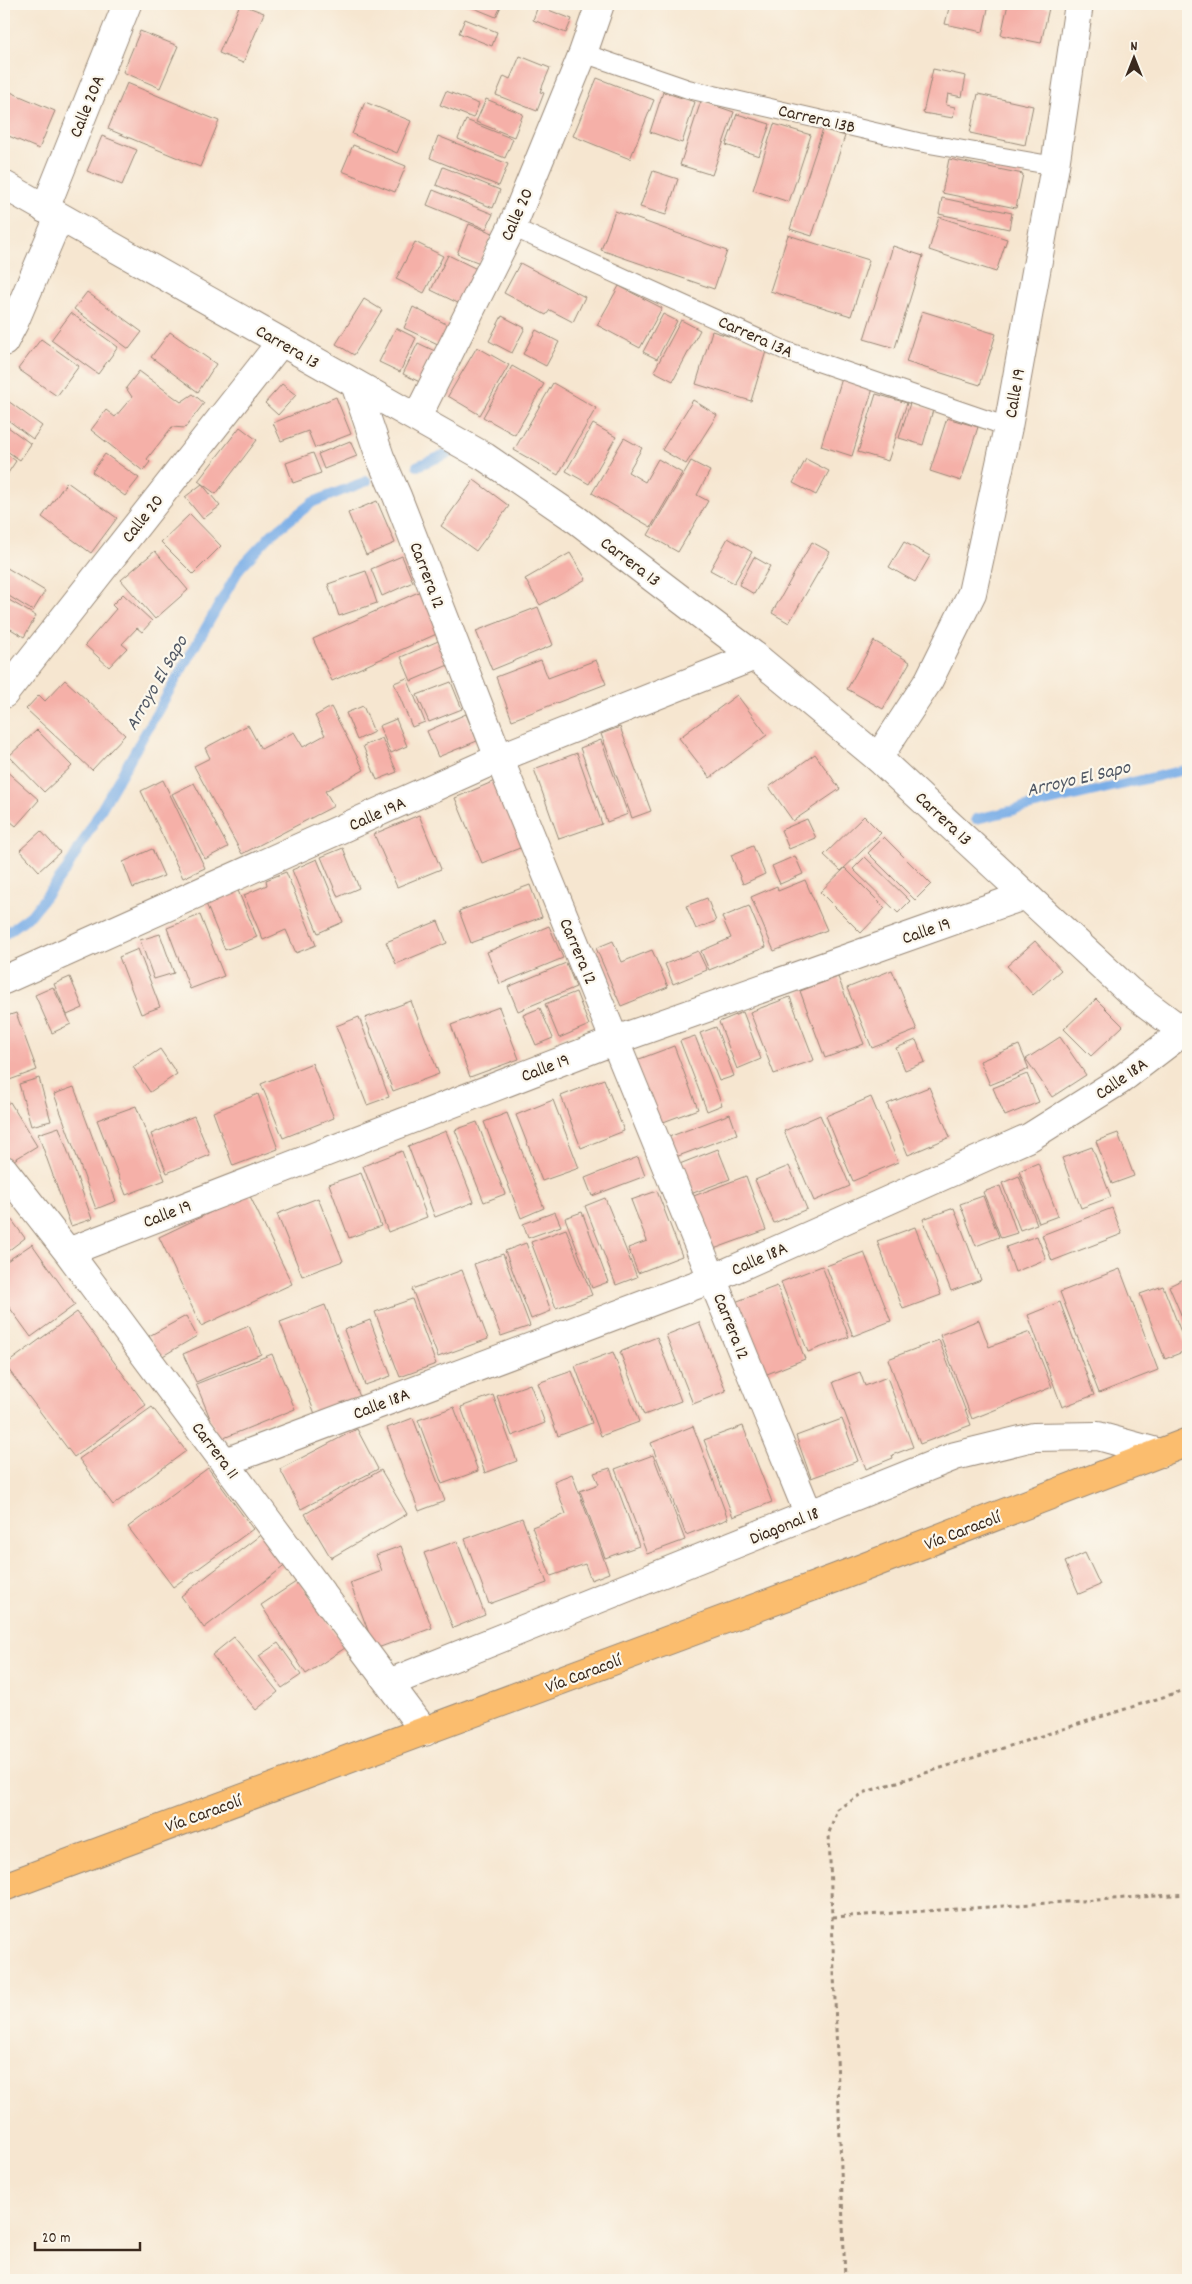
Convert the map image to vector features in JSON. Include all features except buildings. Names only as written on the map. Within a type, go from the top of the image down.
[{"type":"main road","points":[[1160,1453],[1188,1442]]},
{"type":"main road","name":"Vía Caracolí","points":[[4,1886],[426,1732],[836,1578],[1160,1453]]},
{"type":"street","name":"Calle 20A","points":[[4,342],[14,323],[127,4]]},
{"type":"street","name":"Calle 20","points":[[417,417],[512,226],[583,53],[600,4]]},
{"type":"street","name":"Calle 19","points":[[878,758],[928,680],[972,593],[1008,427],[1055,166],[1080,4]]},
{"type":"street","name":"Carrera 13","points":[[4,185],[355,384],[417,417],[485,457],[577,520],[756,656],[878,758],[1129,991],[1185,1034]]},
{"type":"street","name":"Calle 20","points":[[4,694],[281,342]]},
{"type":"street","name":"Carrera 12","points":[[355,384],[380,457],[499,758],[809,1515]]},
{"type":"street","name":"Calle 19A","points":[[4,980],[499,758],[756,656]]},
{"type":"street","name":"Calle 19","points":[[68,1252],[616,1040],[1026,895]]},
{"type":"street","name":"Calle 18A","points":[[225,1462],[712,1279],[1030,1137],[1119,1082],[1185,1034]]},
{"type":"street","name":"Carrera 11","points":[[4,1170],[68,1252],[426,1732]]},
{"type":"street","name":"Diagonal 18","points":[[389,1683],[955,1456],[1033,1437],[1098,1436],[1160,1453]]},
{"type":"lane","name":"Carrera 13B","points":[[583,53],[688,89],[918,142],[1055,166]]},
{"type":"lane","name":"Carrera 13A","points":[[512,226],[786,351],[1008,427]]},
{"type":"path","points":[[845,2280],[829,1834],[836,1809],[866,1792],[1188,1689]]},
{"type":"path","points":[[832,1917],[1188,1894]]},
{"type":"waterway","name":"Arroyo El Sapo","points":[[417,466],[462,448]]},
{"type":"waterway","name":"Arroyo El Sapo","points":[[4,935],[31,915],[67,869],[240,568],[272,534],[313,502],[367,481]]},
{"type":"waterway","name":"Arroyo El Sapo","points":[[976,819],[1188,769]]}]
